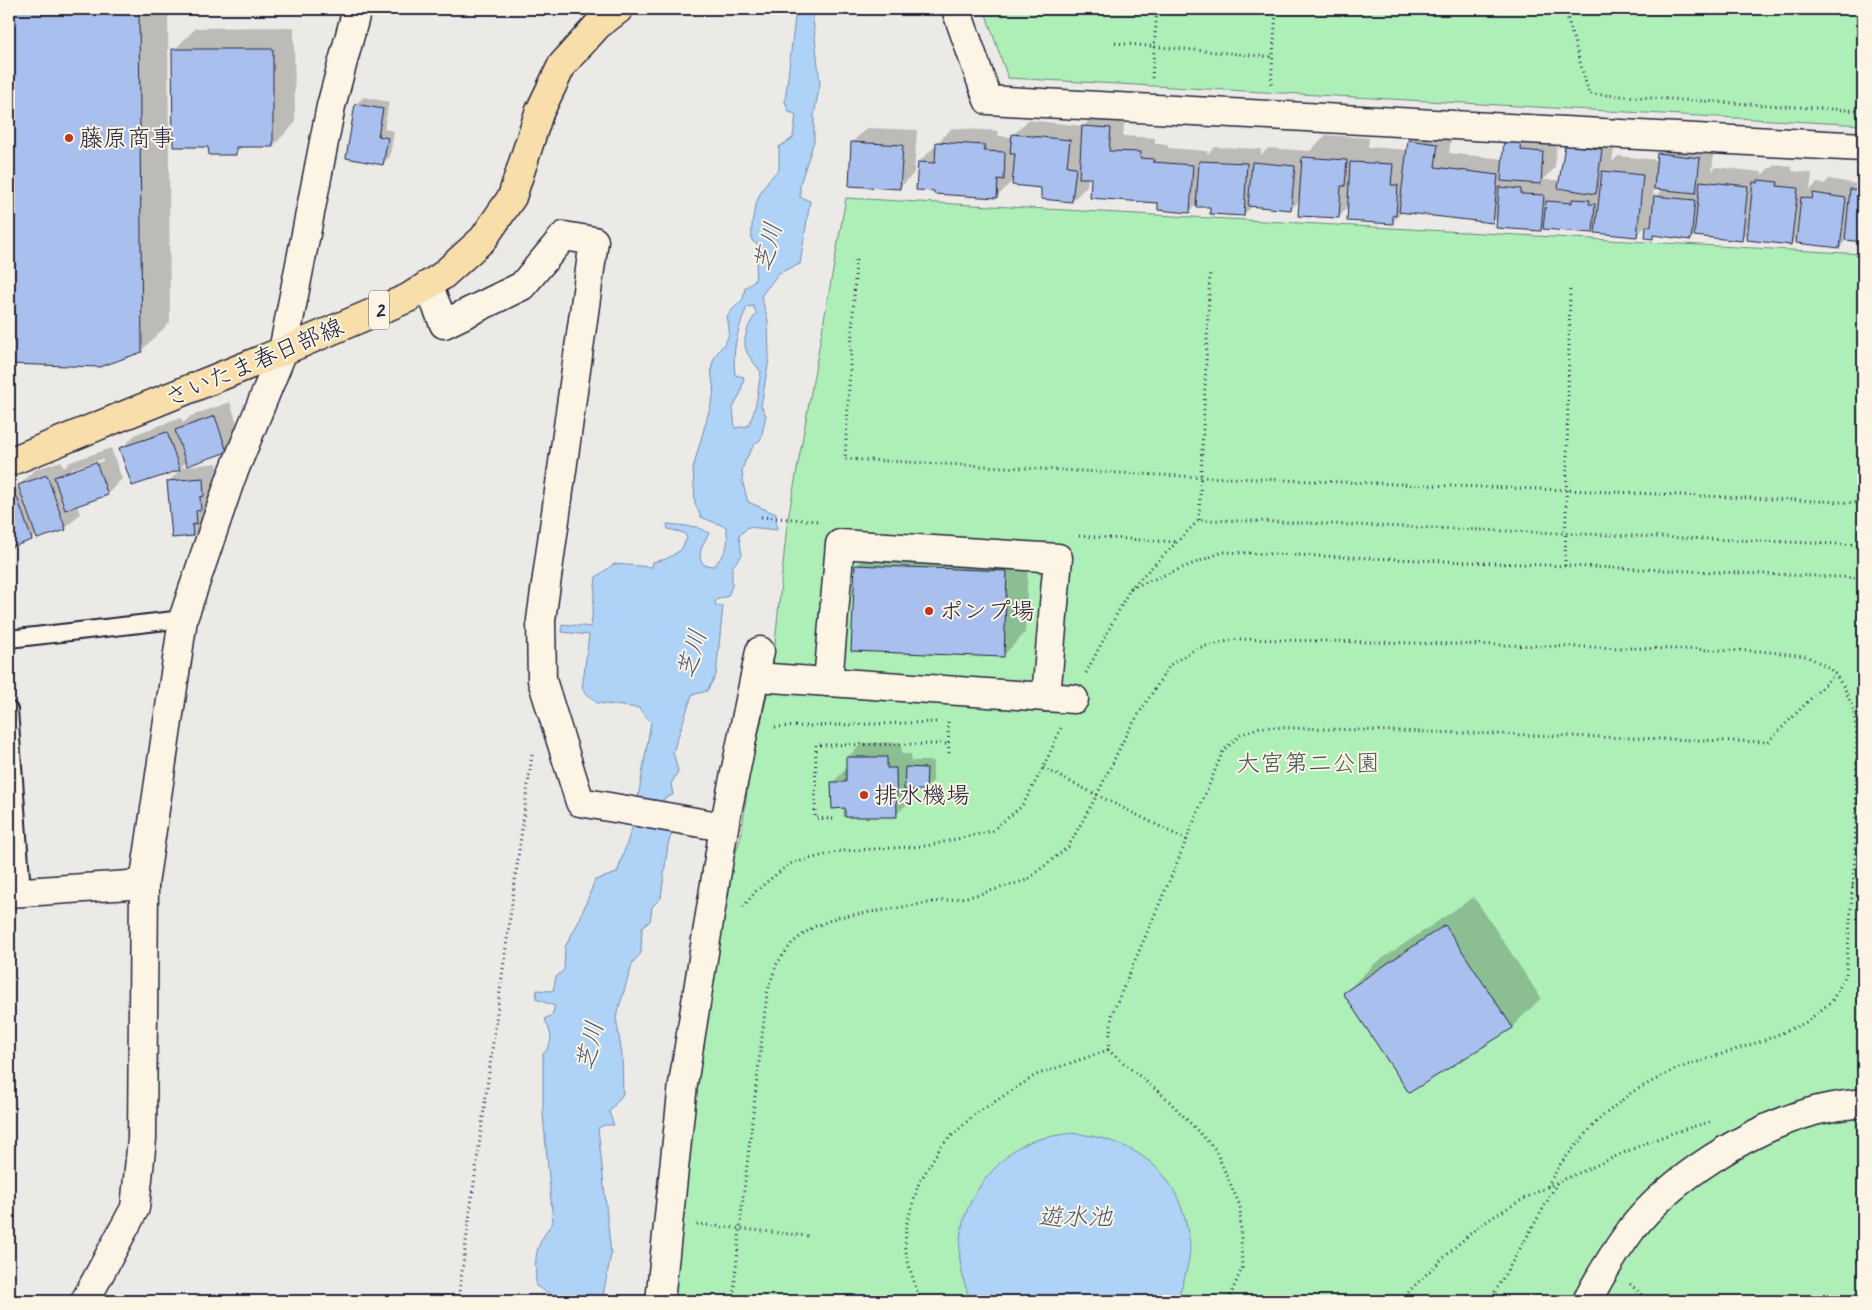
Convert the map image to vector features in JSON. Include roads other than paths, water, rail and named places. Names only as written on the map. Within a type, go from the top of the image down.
[{"type":"main road","name":"さいたま春日部線","points":[[9,462],[408,298],[442,276],[483,239],[512,198],[539,114],[562,65],[598,25],[619,9]]},
{"type":"street","points":[[85,1301],[135,1208],[142,1139],[144,884],[183,619],[231,478],[283,351],[331,106],[357,9]]},
{"type":"street","points":[[956,9],[988,100],[1863,147]]},
{"type":"street","points":[[428,285],[444,324],[522,286],[564,236],[594,241],[541,620],[542,680],[580,802],[724,827]]},
{"type":"street","points":[[828,682],[840,544],[1058,558],[1046,697]]},
{"type":"street","points":[[660,1301],[683,1084],[724,827],[760,651]]},
{"type":"street","points":[[754,677],[1074,699]]},
{"type":"street","points":[[16,893],[144,884]]},
{"type":"street","points":[[1587,1301],[1600,1276],[1632,1229],[1665,1194],[1709,1160],[1756,1132],[1781,1122],[1812,1111],[1863,1103]]},
{"type":"lane","points":[[9,639],[183,619]]},
{"type":"lane","points":[[9,710],[16,893]]},
{"type":"water","name":"芝川","points":[[796,9],[812,9],[820,84],[814,115],[814,141],[800,184],[800,197],[810,201],[800,264],[779,273],[761,296],[768,320],[769,359],[761,406],[766,415],[761,439],[754,445],[742,470],[743,484],[748,502],[776,514],[777,530],[748,527],[739,536],[742,555],[732,567],[732,586],[728,596],[716,600],[715,606],[723,606],[716,675],[707,691],[692,695],[673,752],[678,771],[671,784],[673,795],[663,799],[674,813],[673,830],[668,844],[661,898],[652,907],[650,921],[642,927],[641,953],[633,962],[616,1017],[622,1055],[623,1094],[609,1112],[614,1125],[604,1125],[598,1128],[611,1254],[602,1301],[549,1301],[548,1293],[536,1286],[536,1259],[542,1239],[553,1222],[543,1114],[543,1054],[549,1045],[551,1037],[545,1019],[552,1015],[555,1006],[536,999],[537,990],[553,991],[556,977],[564,970],[565,947],[579,921],[595,880],[617,873],[634,822],[651,722],[639,708],[597,703],[582,689],[589,635],[562,632],[562,624],[591,627],[596,577],[614,564],[652,567],[653,562],[666,559],[681,550],[687,538],[684,533],[668,529],[667,524],[697,527],[709,533],[700,553],[701,561],[704,565],[714,566],[722,557],[726,548],[728,539],[726,527],[701,517],[695,504],[693,468],[713,397],[712,365],[714,358],[729,334],[727,317],[743,299],[745,288],[755,280],[759,245],[752,241],[754,211],[766,184],[779,170],[779,147],[793,138],[796,114],[789,112],[785,102]],"holes":[[[753,306],[757,314],[748,328],[745,342],[749,356],[761,372],[757,399],[748,426],[735,428],[733,408],[741,392],[744,377],[735,375],[734,357],[736,341],[747,307]]]},
{"type":"water","name":"遊水池","points":[[1071,1133],[1110,1141],[1128,1148],[1157,1168],[1169,1183],[1178,1199],[1185,1219],[1190,1245],[1187,1269],[1177,1301],[971,1301],[964,1283],[960,1248],[965,1215],[972,1200],[993,1170],[1016,1149],[1038,1139]]},
{"type":"place","name":"藤原商事","points":[[69,138]]},
{"type":"place","name":"ポンプ場","points":[[929,611]]},
{"type":"place","name":"排水機場","points":[[864,795]]},
{"type":"park label","name":"大宮第二公園","points":[[1308,763]]}]
